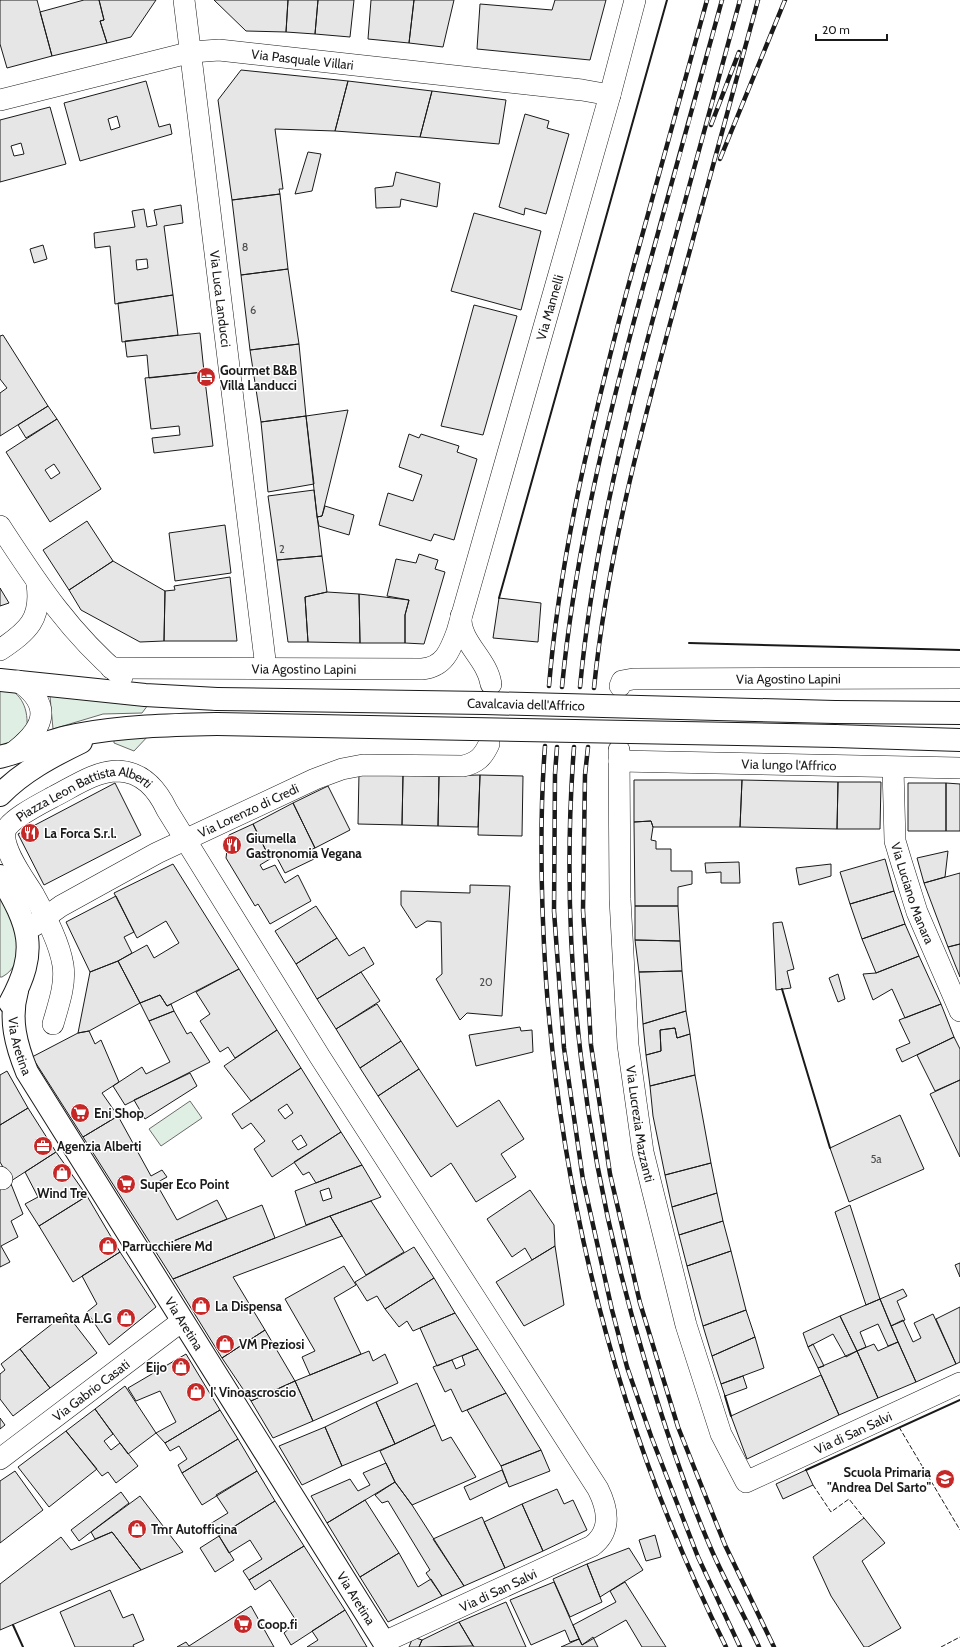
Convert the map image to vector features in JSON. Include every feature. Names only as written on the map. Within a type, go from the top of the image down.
[{"type":"street","name":"Via Luca Landucci","points":[[184,0],[192,52],[266,668]]},
{"type":"street","name":"Via Mannelli","points":[[462,613],[610,95],[635,0]]},
{"type":"street","name":"Via Pasquale Villari","points":[[0,100],[192,52],[227,51],[582,90],[610,95]]},
{"type":"street","points":[[0,526],[37,584],[73,630],[111,668],[144,695]]},
{"type":"street","points":[[0,650],[21,634],[35,618],[38,607],[37,584]]},
{"type":"street","name":"Via Agostino Lapini","points":[[111,668],[422,669],[434,667],[444,660],[450,651],[462,613]]},
{"type":"street","points":[[462,613],[461,627],[465,637],[488,672],[491,684]]},
{"type":"street","name":"Via Agostino Lapini","points":[[620,686],[622,681],[626,679],[960,678]]},
{"type":"street","points":[[9,681],[144,695]]},
{"type":"street","points":[[5,755],[32,736],[40,722],[42,714],[37,700],[25,686],[9,681]]},
{"type":"street","name":"Cavalcavia dell'Affrico","points":[[144,695],[217,699],[485,703],[835,712],[960,713]]},
{"type":"street","name":"Cavalcavia dell'Affrico","points":[[112,729],[151,725],[217,724],[834,736],[960,740]]},
{"type":"street","points":[[5,755],[63,738],[112,729]]},
{"type":"street","points":[[0,795],[12,783],[30,770],[90,738],[112,729]]},
{"type":"street","name":"Via Lorenzo di Credi","points":[[28,942],[35,926],[44,917],[156,853],[187,841],[309,782],[342,769],[363,765],[463,766],[474,763],[481,758],[489,744]]},
{"type":"street","name":"Via lungo l'Affrico","points":[[619,756],[893,768],[960,768]]},
{"type":"street","name":"Via Lucrezia Mazzanti","points":[[619,756],[620,899],[628,1038],[643,1152],[686,1325],[721,1434],[746,1482]]},
{"type":"street","name":"Via Luciano Manara","points":[[893,768],[895,841],[917,912],[960,1011]]},
{"type":"street","name":"Piazza Leon Battista Alberti","points":[[53,1024],[64,980],[63,965],[60,953],[44,917],[6,845],[6,831],[9,826],[24,814],[88,779],[105,773],[129,772],[147,782],[158,792],[187,841]]},
{"type":"street","name":"Via di San Salvi","points":[[187,841],[320,1057],[598,1489],[605,1507],[605,1529],[600,1539],[588,1548],[386,1645]]},
{"type":"street","points":[[0,876],[22,917],[28,942],[28,959],[25,972],[6,1005]]},
{"type":"street","name":"Via Aretina","points":[[6,1005],[13,1013],[14,1034],[27,1072],[386,1645]]},
{"type":"street","name":"Via Gabrio Casati","points":[[0,1459],[182,1320]]},
{"type":"street","name":"Via di San Salvi","points":[[746,1482],[960,1383]]},
{"type":"green space","points":[[0,685],[18,695],[26,712],[27,726],[0,751]]},
{"type":"green space","points":[[50,696],[148,705],[142,713],[103,714],[53,729]]},
{"type":"green space","points":[[150,734],[134,751],[114,743],[114,739]]},
{"type":"green space","points":[[0,895],[14,926],[18,950],[16,961],[11,970],[2,977],[0,977]]},
{"type":"green space","points":[[190,1101],[202,1118],[161,1146],[149,1129]]},
{"type":"building","points":[[0,0],[37,0],[52,56],[7,68],[0,44]]},
{"type":"building","points":[[84,0],[99,0],[104,20],[100,21],[107,43],[52,56],[40,12]]},
{"type":"building","points":[[99,0],[156,0],[131,37],[107,43],[100,21],[104,20]]},
{"type":"building","points":[[214,0],[288,0],[286,32],[246,31]]},
{"type":"building","points":[[288,0],[318,0],[315,34],[286,32]]},
{"type":"building","points":[[318,0],[354,0],[350,37],[315,34]]},
{"type":"building","points":[[371,0],[414,0],[409,43],[368,39]]},
{"type":"building","points":[[414,0],[454,0],[443,47],[409,43]]},
{"type":"building","points":[[555,0],[606,0],[590,60],[477,49],[480,4],[552,10]]},
{"type":"building","points":[[241,70],[348,81],[335,131],[275,129],[283,189],[279,189],[280,194],[232,200],[218,100]]},
{"type":"building","points":[[146,81],[159,127],[170,124],[172,134],[80,161],[64,103]],"holes":[[[117,116],[120,127],[111,130],[108,119]]]},
{"type":"building","points":[[348,81],[432,91],[420,137],[335,131]]},
{"type":"building","points":[[432,91],[506,100],[499,144],[420,137]]},
{"type":"building","points":[[50,107],[66,164],[0,182],[0,120]],"holes":[[[21,143],[24,154],[14,156],[11,146]]]},
{"type":"building","points":[[525,114],[549,121],[547,128],[569,134],[546,214],[525,208],[524,215],[499,207]]},
{"type":"building","points":[[308,152],[321,154],[312,191],[295,194]]},
{"type":"building","points":[[396,172],[440,183],[437,207],[401,199],[400,207],[376,208],[375,188],[393,186]]},
{"type":"building","points":[[280,194],[288,269],[241,275],[232,200]]},
{"type":"building","points":[[181,205],[183,223],[164,226],[173,295],[115,304],[110,246],[95,248],[94,233],[135,227],[132,211],[144,209],[147,227],[157,225],[154,210]],"holes":[[[147,259],[148,268],[137,270],[136,260]]]},
{"type":"building","points":[[474,213],[541,231],[521,310],[451,291]]},
{"type":"building","points":[[43,245],[47,259],[34,263],[30,249]]},
{"type":"building","points":[[288,269],[299,344],[250,350],[241,275]]},
{"type":"building","points":[[173,295],[178,335],[122,342],[118,303]]},
{"type":"building","points":[[474,305],[517,316],[483,435],[441,426]]},
{"type":"building","points":[[200,333],[204,372],[149,378],[147,355],[127,357],[125,341]]},
{"type":"building","points":[[3,335],[48,406],[0,436],[0,393],[7,388],[0,379],[0,336]]},
{"type":"building","points":[[299,344],[306,416],[261,422],[250,350]]},
{"type":"building","points":[[204,372],[213,446],[154,453],[152,438],[180,435],[179,426],[151,429],[145,378]]},
{"type":"building","points":[[48,406],[57,419],[26,438],[18,425]]},
{"type":"building","points":[[348,410],[322,516],[317,517],[306,416]]},
{"type":"building","points":[[306,416],[314,484],[268,492],[261,422]]},
{"type":"building","points":[[57,419],[101,489],[50,522],[6,452]],"holes":[[[54,464],[60,473],[51,479],[45,470]]]},
{"type":"building","points":[[409,434],[419,438],[421,434],[459,446],[457,452],[477,459],[454,540],[434,534],[431,541],[379,525],[388,493],[413,501],[422,475],[399,467]]},
{"type":"building","points":[[314,490],[322,556],[277,560],[268,496]]},
{"type":"building","points":[[325,506],[354,515],[349,535],[319,526],[317,517],[322,516]]},
{"type":"building","points":[[87,521],[113,561],[69,590],[43,550]]},
{"type":"building","points":[[225,525],[231,573],[175,581],[169,533]]},
{"type":"building","points":[[419,554],[438,560],[435,569],[445,572],[424,644],[405,643],[405,615],[409,600],[387,596],[396,559],[416,563]]},
{"type":"building","points":[[322,556],[327,592],[305,597],[308,642],[288,642],[277,560]]},
{"type":"building","points":[[113,561],[165,591],[164,641],[140,642],[81,610],[69,590]]},
{"type":"building","points":[[230,577],[237,641],[164,641],[165,591],[175,590],[174,586]]},
{"type":"building","points":[[0,588],[9,603],[0,606]]},
{"type":"building","points":[[327,592],[359,594],[360,643],[308,642],[305,597]]},
{"type":"building","points":[[359,594],[409,600],[405,615],[405,643],[360,643]]},
{"type":"building","points":[[499,598],[541,603],[538,642],[493,638]]},
{"type":"building","points":[[359,773],[403,775],[402,825],[358,824]]},
{"type":"building","points":[[403,775],[439,776],[438,826],[402,825]]},
{"type":"building","points":[[480,775],[478,827],[438,826],[439,776]]},
{"type":"building","points":[[480,775],[523,776],[522,836],[478,835]]},
{"type":"building","points":[[634,780],[742,780],[740,827],[653,827],[651,821],[634,822]]},
{"type":"building","points":[[742,780],[838,782],[837,829],[740,827]]},
{"type":"building","points":[[838,782],[881,782],[880,829],[837,829]]},
{"type":"building","points":[[115,783],[141,835],[44,885],[18,834]]},
{"type":"building","points":[[908,783],[946,783],[946,831],[908,831]]},
{"type":"building","points":[[946,783],[960,784],[960,831],[946,831]]},
{"type":"building","points":[[328,786],[350,830],[315,848],[293,803]]},
{"type":"building","points":[[293,803],[315,848],[310,850],[314,859],[285,873],[276,856],[270,859],[253,824]]},
{"type":"building","points":[[651,821],[653,827],[651,840],[656,841],[656,849],[671,849],[671,871],[692,871],[692,884],[678,887],[678,906],[635,906],[634,822]]},
{"type":"building","points":[[253,824],[270,859],[260,865],[263,870],[275,865],[285,883],[298,875],[311,901],[270,924],[258,904],[255,906],[226,858],[229,835]]},
{"type":"building","points":[[948,851],[945,877],[924,883],[917,858]]},
{"type":"building","points":[[885,859],[894,891],[850,904],[840,872]]},
{"type":"building","points":[[739,862],[740,883],[721,883],[721,872],[706,873],[705,863]]},
{"type":"building","points":[[173,864],[239,969],[167,1006],[160,995],[140,1003],[118,961],[147,945],[154,958],[179,943],[166,921],[137,938],[114,893]]},
{"type":"building","points":[[831,864],[831,876],[799,885],[796,868]]},
{"type":"building","points":[[960,873],[960,944],[948,947],[924,883]]},
{"type":"building","points":[[470,885],[510,886],[502,1016],[467,1013],[460,1020],[436,979],[442,974],[441,922],[427,921],[416,928],[401,905],[401,891],[470,893]]},
{"type":"building","points":[[894,891],[905,924],[862,939],[850,904]]},
{"type":"building","points":[[116,896],[134,932],[124,937],[132,953],[118,961],[90,972],[66,922]]},
{"type":"building","points":[[316,906],[337,938],[296,964],[275,931]]},
{"type":"building","points":[[635,906],[678,906],[680,941],[635,940]]},
{"type":"building","points":[[782,922],[794,969],[787,971],[791,988],[776,990],[773,923]]},
{"type":"building","points":[[905,924],[919,956],[876,973],[862,939]]},
{"type":"building","points":[[337,938],[349,956],[364,947],[374,964],[317,999],[296,964]]},
{"type":"building","points":[[635,940],[680,941],[682,971],[639,972]]},
{"type":"building","points":[[960,944],[960,977],[948,947]]},
{"type":"building","points":[[919,956],[941,1004],[905,1018],[892,989],[873,1000],[863,974],[876,973]]},
{"type":"building","points":[[118,961],[140,1003],[89,1031],[78,1033],[90,972]]},
{"type":"building","points":[[239,969],[277,1030],[235,1058],[228,1047],[220,1052],[200,1021],[210,1014],[196,992]]},
{"type":"building","points":[[682,971],[686,1011],[643,1024],[639,972]]},
{"type":"building","points":[[361,972],[380,1001],[336,1029],[317,999]]},
{"type":"building","points":[[838,974],[845,999],[838,1002],[829,978]]},
{"type":"building","points":[[160,995],[167,1006],[171,1004],[174,1011],[149,1021],[140,1003]]},
{"type":"building","points":[[377,1004],[401,1041],[360,1068],[336,1029]]},
{"type":"building","points":[[941,1004],[954,1037],[902,1062],[896,1049],[910,1043],[899,1020]]},
{"type":"building","points":[[174,1011],[187,1034],[191,1032],[210,1062],[125,1105],[113,1086],[142,1067],[146,1074],[170,1062],[149,1021]]},
{"type":"building","points":[[686,1011],[690,1034],[677,1038],[675,1028],[660,1030],[661,1051],[646,1055],[643,1024]]},
{"type":"building","points":[[520,1027],[521,1031],[532,1030],[533,1052],[476,1066],[469,1035]]},
{"type":"building","points":[[675,1028],[677,1038],[690,1034],[695,1075],[650,1086],[646,1055],[661,1051],[660,1030]]},
{"type":"building","points":[[277,1030],[301,1068],[251,1101],[224,1066]]},
{"type":"building","points":[[89,1031],[95,1044],[101,1040],[119,1082],[102,1093],[118,1116],[83,1137],[32,1057],[78,1033]]},
{"type":"building","points":[[954,1037],[960,1049],[960,1080],[935,1091],[917,1055]]},
{"type":"building","points":[[401,1041],[419,1069],[378,1096],[360,1068]]},
{"type":"building","points":[[301,1068],[341,1132],[272,1177],[254,1149],[265,1141],[251,1123],[242,1129],[232,1114]],"holes":[[[287,1104],[293,1113],[285,1119],[278,1110]],[[301,1135],[307,1145],[298,1150],[292,1141]]]},
{"type":"building","points":[[419,1069],[457,1127],[499,1100],[524,1139],[501,1154],[516,1177],[476,1202],[451,1163],[431,1177],[378,1096]]},
{"type":"building","points":[[7,1071],[28,1108],[0,1125],[0,1075]]},
{"type":"building","points":[[190,1073],[197,1086],[145,1119],[134,1100]]},
{"type":"building","points":[[695,1075],[711,1163],[665,1175],[653,1116],[650,1086]]},
{"type":"building","points":[[960,1080],[960,1157],[930,1094]]},
{"type":"building","points":[[28,1108],[56,1152],[11,1181],[0,1162],[0,1125]]},
{"type":"building","points":[[900,1115],[924,1169],[849,1202],[830,1148]]},
{"type":"building","points":[[118,1116],[151,1176],[162,1170],[167,1177],[156,1183],[177,1220],[217,1200],[227,1219],[154,1249],[83,1137]]},
{"type":"building","points":[[341,1132],[362,1165],[316,1183],[309,1172],[303,1175],[294,1162]]},
{"type":"building","points":[[56,1152],[87,1196],[39,1226],[25,1204],[38,1197],[25,1172]]},
{"type":"building","points":[[711,1163],[717,1193],[672,1207],[665,1175]]},
{"type":"building","points":[[362,1165],[381,1197],[306,1225],[295,1191]],"holes":[[[329,1188],[332,1198],[323,1201],[320,1191]]]},
{"type":"building","points":[[11,1184],[23,1214],[11,1221],[18,1237],[1,1246],[10,1262],[0,1267],[0,1190]]},
{"type":"building","points":[[530,1190],[554,1225],[555,1246],[532,1260],[525,1248],[512,1257],[487,1219]]},
{"type":"building","points":[[717,1193],[723,1221],[679,1235],[672,1207]]},
{"type":"building","points":[[87,1196],[120,1252],[73,1282],[39,1226]]},
{"type":"building","points":[[371,1201],[404,1252],[366,1275],[330,1216]]},
{"type":"building","points":[[262,1205],[275,1238],[173,1279],[154,1249]]},
{"type":"building","points":[[850,1205],[880,1299],[866,1305],[835,1212]]},
{"type":"building","points":[[330,1216],[342,1236],[233,1277],[265,1330],[222,1358],[173,1279]]},
{"type":"building","points":[[723,1221],[731,1251],[687,1266],[679,1235]]},
{"type":"building","points":[[555,1246],[564,1305],[524,1326],[496,1282]]},
{"type":"building","points":[[414,1247],[434,1278],[385,1309],[377,1296],[367,1301],[355,1282]]},
{"type":"building","points":[[731,1251],[746,1310],[703,1326],[687,1266]]},
{"type":"building","points":[[120,1252],[156,1307],[109,1345],[87,1312],[97,1304],[82,1276]]},
{"type":"building","points":[[960,1263],[960,1277],[955,1265]]},
{"type":"building","points":[[344,1266],[356,1285],[334,1298],[361,1354],[310,1375],[302,1357],[315,1351],[285,1299]]},
{"type":"building","points":[[434,1278],[455,1313],[413,1331],[407,1321],[399,1327],[385,1309]]},
{"type":"building","points":[[903,1289],[907,1296],[897,1301],[905,1320],[891,1326],[880,1299]]},
{"type":"building","points":[[880,1299],[898,1342],[888,1346],[878,1324],[860,1332],[866,1347],[857,1351],[840,1316]]},
{"type":"building","points":[[960,1307],[960,1362],[956,1364],[936,1319]]},
{"type":"building","points":[[746,1310],[755,1337],[712,1356],[703,1326]]},
{"type":"building","points":[[66,1313],[97,1353],[50,1388],[20,1349]]},
{"type":"building","points":[[455,1313],[478,1349],[437,1366],[420,1328]]},
{"type":"building","points":[[933,1314],[956,1364],[916,1382],[891,1326],[903,1320],[913,1342],[921,1338],[914,1323]]},
{"type":"building","points":[[840,1316],[857,1351],[846,1357],[833,1334],[808,1347],[803,1333]]},
{"type":"building","points":[[265,1330],[295,1381],[251,1401],[222,1358]]},
{"type":"building","points":[[755,1337],[764,1368],[721,1384],[712,1356]]},
{"type":"building","points":[[898,1342],[916,1382],[878,1398],[857,1351],[874,1344],[878,1351]]},
{"type":"building","points":[[813,1344],[824,1366],[818,1368],[808,1347]]},
{"type":"building","points":[[20,1349],[50,1388],[13,1416],[0,1399],[0,1374],[5,1370],[1,1364]]},
{"type":"building","points":[[478,1349],[506,1393],[462,1412],[451,1389],[445,1392],[433,1367],[452,1360],[456,1369],[465,1365],[462,1356]]},
{"type":"building","points":[[369,1351],[373,1361],[385,1354],[398,1383],[313,1421],[295,1381]]},
{"type":"building","points":[[857,1351],[878,1398],[839,1415],[818,1368]]},
{"type":"building","points":[[186,1354],[220,1410],[165,1443],[156,1433],[176,1422],[160,1391],[136,1401],[128,1388]]},
{"type":"building","points":[[821,1375],[839,1415],[747,1459],[731,1416]]},
{"type":"building","points":[[743,1376],[747,1388],[725,1396],[721,1384]]},
{"type":"building","points":[[295,1381],[313,1421],[273,1438],[251,1401]]},
{"type":"building","points":[[417,1383],[435,1425],[395,1444],[376,1402]]},
{"type":"building","points":[[125,1386],[156,1433],[128,1454],[95,1409]]},
{"type":"building","points":[[506,1393],[541,1450],[501,1466],[467,1410]]},
{"type":"building","points":[[376,1402],[395,1444],[342,1466],[325,1427]]},
{"type":"building","points":[[95,1409],[113,1434],[104,1441],[111,1450],[120,1443],[138,1466],[116,1483],[108,1472],[102,1476],[66,1431]]},
{"type":"building","points":[[220,1410],[238,1439],[182,1473],[178,1465],[187,1459],[179,1446],[170,1451],[165,1443]]},
{"type":"building","points":[[0,1418],[5,1425],[0,1429]]},
{"type":"building","points":[[435,1425],[442,1441],[451,1437],[476,1477],[412,1505],[395,1482],[380,1451]]},
{"type":"building","points":[[325,1427],[342,1466],[302,1485],[279,1446]]},
{"type":"building","points":[[66,1431],[97,1469],[49,1507],[18,1467]]},
{"type":"building","points":[[238,1439],[257,1471],[202,1505],[182,1473]]},
{"type":"building","points":[[541,1450],[550,1471],[509,1487],[501,1466]]},
{"type":"building","points":[[386,1463],[395,1482],[327,1523],[311,1496],[350,1479],[358,1491],[370,1485],[363,1473]]},
{"type":"building","points":[[502,1470],[507,1482],[470,1500],[464,1487]]},
{"type":"building","points":[[806,1470],[813,1485],[783,1499],[776,1484]]},
{"type":"building","points":[[15,1471],[43,1510],[0,1543],[0,1481]]},
{"type":"building","points":[[257,1471],[275,1501],[219,1536],[210,1524],[228,1513],[216,1495]]},
{"type":"building","points":[[395,1482],[412,1505],[464,1586],[442,1596],[426,1573],[430,1570],[388,1501],[382,1503],[375,1495]]},
{"type":"building","points":[[557,1489],[564,1504],[573,1500],[587,1530],[543,1551],[522,1504]]},
{"type":"building","points":[[121,1492],[129,1503],[79,1541],[71,1530]]},
{"type":"building","points":[[140,1496],[183,1552],[141,1570],[112,1532],[95,1539],[91,1532]]},
{"type":"building","points":[[365,1500],[399,1553],[360,1577],[327,1523]]},
{"type":"building","points":[[275,1501],[304,1546],[249,1580],[243,1571],[262,1559],[250,1540],[229,1553],[219,1536]]},
{"type":"building","points":[[522,1504],[543,1551],[505,1568],[484,1522]]},
{"type":"building","points":[[482,1517],[505,1568],[464,1586],[433,1539]]},
{"type":"building","points":[[864,1518],[885,1543],[862,1561],[901,1628],[868,1647],[864,1647],[831,1596],[813,1557]]},
{"type":"building","points":[[112,1532],[141,1570],[0,1630],[0,1584],[61,1537],[71,1550]]},
{"type":"building","points":[[655,1535],[661,1557],[646,1561],[639,1540]]},
{"type":"building","points":[[219,1536],[234,1560],[215,1572],[200,1548]]},
{"type":"building","points":[[304,1546],[345,1610],[291,1645],[284,1633],[297,1622],[270,1580],[255,1590],[249,1580]]},
{"type":"building","points":[[629,1548],[643,1570],[600,1597],[587,1564]]},
{"type":"building","points":[[399,1553],[418,1587],[431,1579],[442,1596],[388,1622],[360,1577]]},
{"type":"building","points":[[587,1564],[602,1602],[570,1617],[553,1579]]},
{"type":"building","points":[[554,1582],[579,1639],[570,1642],[565,1630],[531,1645],[510,1600]]},
{"type":"building","points":[[625,1582],[666,1647],[642,1647],[626,1620],[582,1645],[573,1625],[616,1602],[610,1591]]},
{"type":"building","points":[[110,1590],[123,1618],[133,1614],[144,1640],[133,1645],[134,1647],[75,1647],[60,1612]]},
{"type":"building","points":[[506,1602],[526,1647],[474,1647],[459,1622]]},
{"type":"building","name":"Coop.fi","points":[[251,1606],[274,1647],[177,1647],[186,1642],[189,1646]]},
{"type":"building","points":[[345,1610],[367,1647],[307,1647],[318,1640],[312,1631]]},
{"type":"building","points":[[459,1622],[473,1646],[419,1647],[422,1640]]},
{"type":"building","points":[[413,1637],[422,1640],[419,1647],[409,1647]]},
{"type":"building","points":[[593,1637],[598,1647],[561,1647],[579,1639],[582,1645]]},
{"type":"railway","points":[[549,686],[554,636],[569,538],[601,391],[626,294],[707,0]]},
{"type":"railway","points":[[562,687],[575,586],[605,438],[642,291],[722,0]]},
{"type":"railway","points":[[580,687],[592,593],[619,453],[654,315],[740,0]]},
{"type":"railway","points":[[594,688],[607,592],[637,450],[661,356],[758,0]]},
{"type":"railway","points":[[720,159],[785,0]]},
{"type":"railway","points":[[711,125],[739,52]]},
{"type":"railway","points":[[545,746],[541,863],[546,980],[554,1067],[567,1153],[583,1238],[603,1322],[627,1405],[656,1487],[689,1567],[726,1647]]},
{"type":"railway","points":[[557,747],[555,774],[554,911],[564,1048],[583,1180],[612,1310],[627,1367],[651,1436],[698,1557],[740,1647]]},
{"type":"railway","points":[[574,747],[570,825],[570,902],[574,980],[581,1057],[592,1134],[606,1211],[624,1286],[645,1361],[676,1457],[712,1551],[759,1647]]},
{"type":"railway","points":[[588,747],[585,775],[583,910],[591,1045],[610,1174],[640,1303],[678,1427],[725,1545],[774,1647]]},
{"type":"fence","points":[[899,1427],[960,1530]]},
{"type":"fence","points":[[813,1485],[831,1512],[849,1499],[864,1518]]},
{"type":"fence","points":[[941,1647],[960,1637]]},
{"type":"wall","points":[[499,598],[667,0]]},
{"type":"wall","points":[[689,643],[960,650]]},
{"type":"wall","points":[[782,989],[830,1148]]},
{"type":"wall","points":[[725,1396],[731,1416]]},
{"type":"wall","points":[[806,1470],[960,1400]]},
{"type":"wall","points":[[13,1625],[23,1647]]},
{"type":"place","name":"Gourmet B&B Villa Landucci","points":[[206,377]]},
{"type":"place","name":"La Forca S.r.l.","points":[[30,833]]},
{"type":"place","name":"Giumella Gastronomia Vegana","points":[[232,845]]},
{"type":"place","name":"Eni Shop","points":[[80,1113]]},
{"type":"place","name":"Agenzia Alberti","points":[[43,1146]]},
{"type":"place","name":"Wind Tre","points":[[62,1173]]},
{"type":"place","name":"Super Eco Point","points":[[126,1184]]},
{"type":"place","name":"Parrucchiere Md","points":[[108,1246]]},
{"type":"place","name":"La Dispensa","points":[[201,1306]]},
{"type":"place","name":"Ferramenta A.L.G","points":[[126,1318]]},
{"type":"place","name":"VM Preziosi","points":[[225,1344]]},
{"type":"place","name":"Eijo","points":[[181,1367]]},
{"type":"place","name":"I' Vinoascroscio","points":[[196,1392]]},
{"type":"place","name":"Scuola Primaria \"Andrea Del Sarto\"","points":[[945,1479]]},
{"type":"place","name":"Tmr Autofficina","points":[[137,1529]]},
{"type":"place","name":"Coop.fi","points":[[243,1624]]}]
